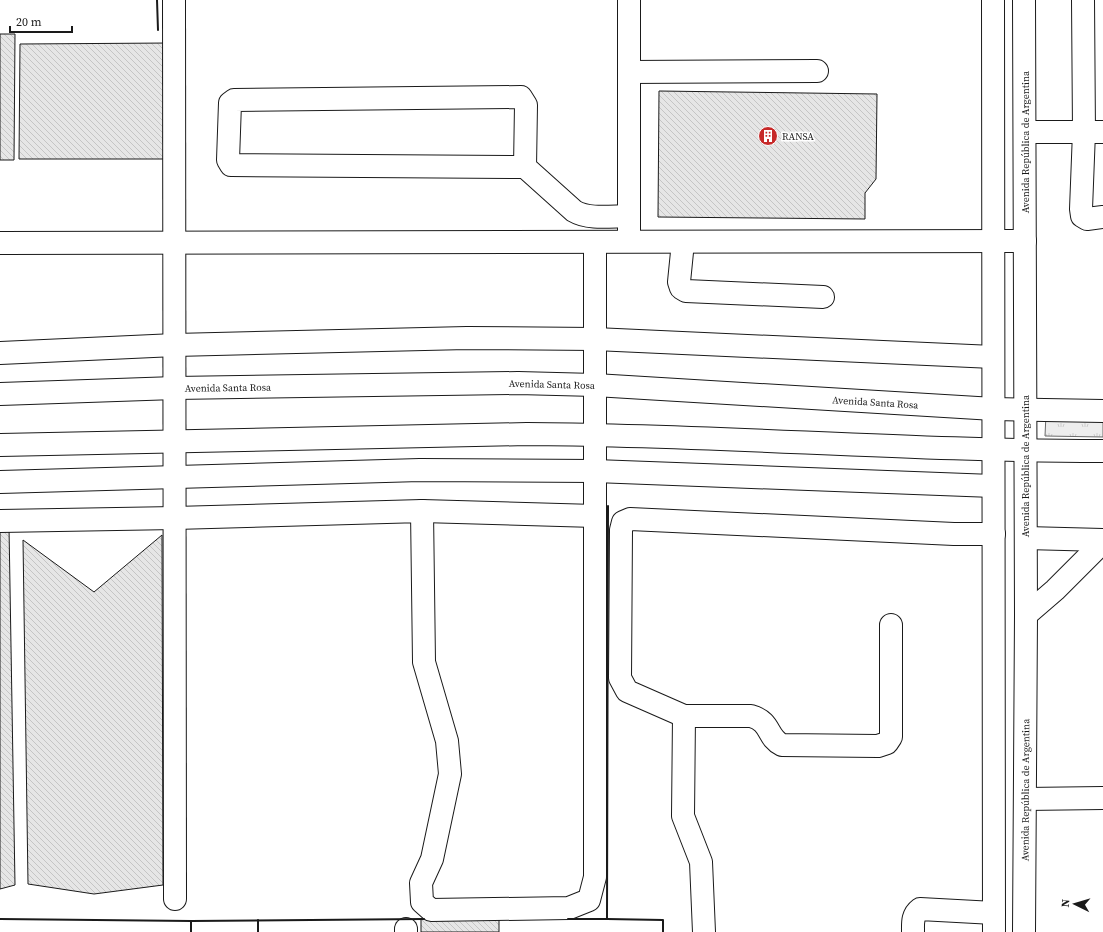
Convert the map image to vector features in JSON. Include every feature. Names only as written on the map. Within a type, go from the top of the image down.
[{"type":"main road","points":[[174,0],[175,899]]},
{"type":"main road","points":[[629,0],[630,242]]},
{"type":"main road","points":[[913,932],[913,917],[915,912],[920,909],[994,922],[993,0]]},
{"type":"main road","name":"Avenida República de Argentina","points":[[1024,0],[1026,409],[1024,932]]},
{"type":"main road","points":[[1083,0],[1093,132],[1081,209],[1082,216],[1087,218],[1103,217]]},
{"type":"main road","points":[[629,72],[817,71]]},
{"type":"main road","points":[[525,167],[526,105],[521,97],[234,100],[230,103],[228,160],[231,165],[525,167],[580,215],[629,216]]},
{"type":"main road","points":[[1025,132],[1093,132]]},
{"type":"main road","points":[[0,243],[1025,241]]},
{"type":"main road","points":[[422,511],[424,662],[447,741],[450,774],[432,859],[421,883],[422,902],[431,910],[570,908],[589,900],[596,877],[594,242]]},
{"type":"main road","points":[[683,242],[679,282],[680,288],[686,291],[823,297]]},
{"type":"main road","points":[[0,353],[174,345],[467,338],[595,339],[993,357]]},
{"type":"main road","name":"Avenida Santa Rosa","points":[[0,394],[175,388],[518,383],[595,385],[994,409],[1103,411]]},
{"type":"main road","points":[[0,445],[175,440],[595,434],[994,450],[1103,451]]},
{"type":"main road","points":[[0,482],[420,470],[595,471],[994,486]]},
{"type":"main road","points":[[0,521],[422,511],[595,516]]},
{"type":"main road","points":[[890,625],[891,737],[887,743],[878,746],[782,745],[777,742],[764,722],[758,718],[751,716],[684,716],[627,691],[620,678],[621,530],[623,522],[630,519],[994,534]]},
{"type":"main road","points":[[1026,538],[1103,541]]},
{"type":"main road","points":[[1026,615],[1055,590],[1103,541]]},
{"type":"main road","points":[[684,716],[683,816],[701,862],[704,932]]},
{"type":"main road","points":[[1025,799],[1103,798]]},
{"type":"green space","points":[[1046,414],[1103,415],[1103,437],[1045,436]]},
{"type":"building","points":[[0,34],[15,34],[14,160],[0,160]]},
{"type":"building","points":[[169,43],[168,159],[19,159],[20,44]]},
{"type":"building","name":"RANSA","points":[[659,91],[877,94],[876,179],[865,193],[865,219],[658,217]]},
{"type":"building","points":[[9,527],[15,885],[0,889],[0,530]]},
{"type":"building","points":[[162,535],[163,885],[94,894],[28,884],[23,540],[94,592]]},
{"type":"building","points":[[421,919],[499,919],[499,932],[421,932]]},
{"type":"wall","points":[[157,0],[158,30]]},
{"type":"wall","points":[[568,919],[607,919],[608,506]]},
{"type":"wall","points":[[0,919],[191,921],[191,932]]},
{"type":"wall","points":[[191,921],[424,919]]},
{"type":"wall","points":[[607,919],[663,920],[663,932]]},
{"type":"wall","points":[[258,920],[258,932]]},
{"type":"place","name":"RANSA","points":[[768,136]]}]
